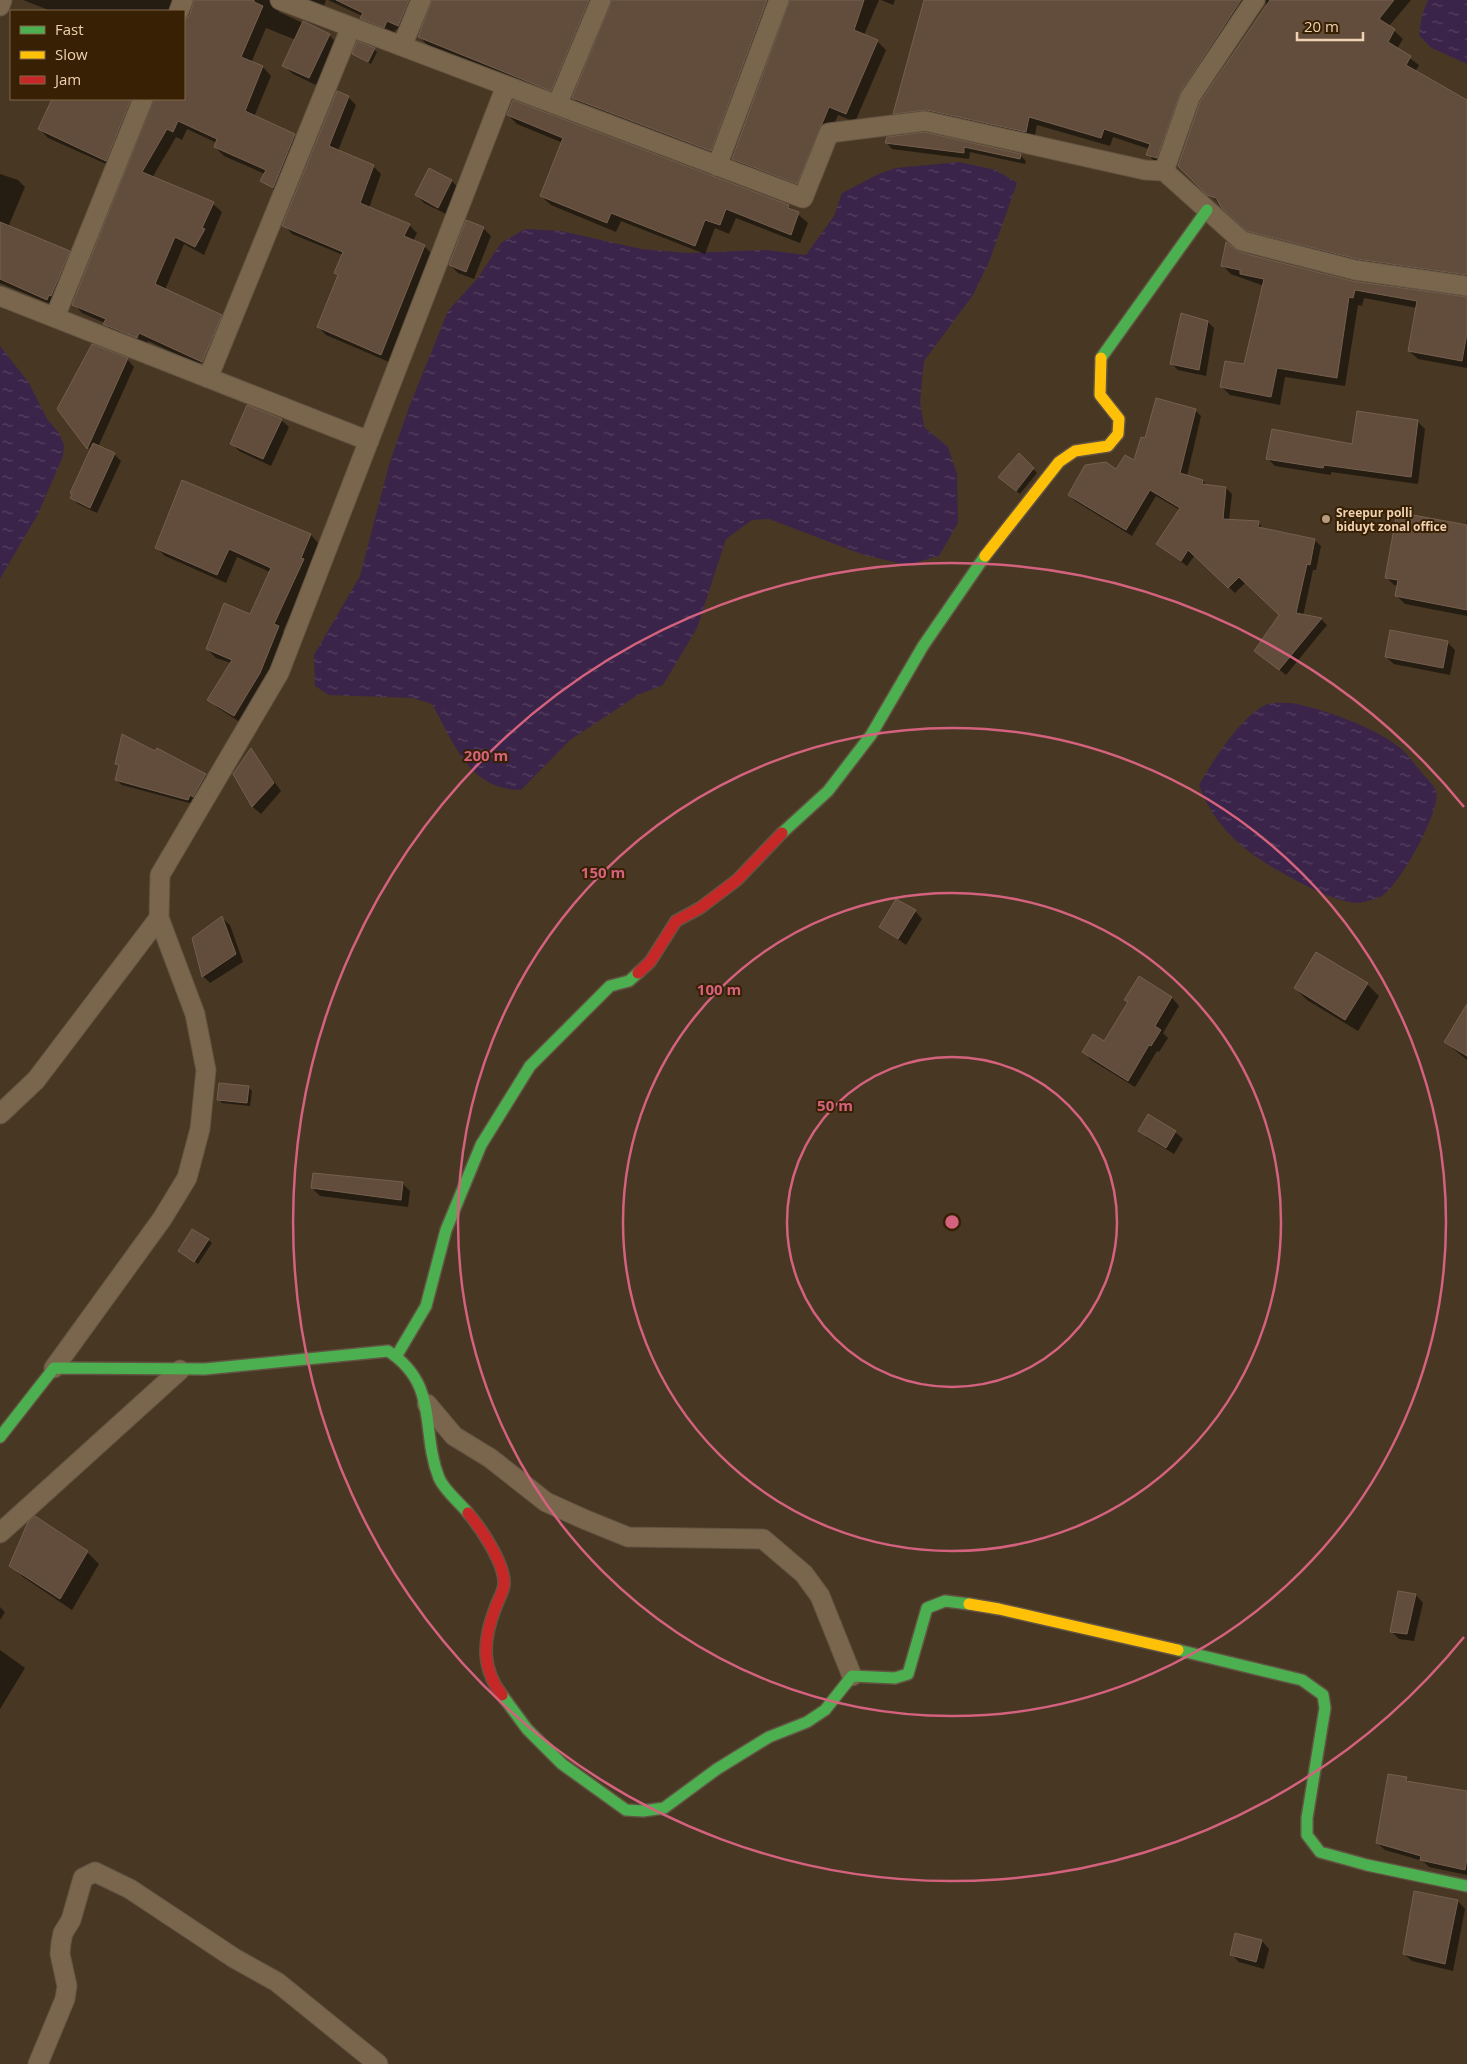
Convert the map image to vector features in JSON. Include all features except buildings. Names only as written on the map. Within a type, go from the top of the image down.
[{"type":"street","points":[[0,6],[2,0]]},
{"type":"street","points":[[280,0],[803,198],[829,133],[925,121],[1145,170],[1164,171],[1242,241],[1355,270],[1467,286]]},
{"type":"street","points":[[402,46],[421,0]]},
{"type":"street","points":[[556,105],[600,0]]},
{"type":"street","points":[[717,166],[779,0]]},
{"type":"street","points":[[1164,171],[1190,97],[1255,0]]},
{"type":"street","points":[[208,378],[350,27]]},
{"type":"street","points":[[0,1437],[54,1368],[172,1203],[187,1178],[200,1129],[206,1070],[196,1023],[159,918],[160,875],[279,673],[506,86]]},
{"type":"street","points":[[55,317],[143,100]]},
{"type":"street","points":[[397,1355],[426,1306],[446,1230],[480,1145],[530,1066],[610,986],[629,981],[650,962],[676,921],[700,908],[737,880],[766,846],[828,791],[871,735],[923,646],[979,564],[1059,462],[1075,451],[1108,446],[1118,434],[1119,420],[1100,395],[1101,358],[1207,210]]},
{"type":"street","points":[[0,296],[369,441]]},
{"type":"street","points":[[0,1114],[36,1080],[159,918]]},
{"type":"street","points":[[54,1368],[180,1370],[388,1351],[397,1355],[414,1372],[424,1400],[436,1468],[440,1480],[472,1517],[498,1559],[504,1584],[489,1624],[485,1651],[491,1681],[527,1729],[562,1764],[626,1810],[643,1811],[664,1808],[717,1768],[770,1737],[807,1722],[826,1710],[852,1676],[862,1675],[898,1679],[908,1674],[921,1624],[928,1608],[945,1601],[1018,1614],[1234,1662],[1302,1680],[1323,1694],[1325,1708],[1307,1818],[1306,1835],[1320,1852],[1367,1865],[1467,1886]]},
{"type":"street","points":[[0,1533],[180,1370]]},
{"type":"street","points":[[424,1400],[454,1436],[490,1458],[546,1502],[586,1520],[628,1536],[763,1539],[804,1574],[820,1596],[852,1676]]},
{"type":"street","points":[[38,2064],[65,1999],[67,1986],[60,1954],[63,1933],[71,1920],[74,1904],[83,1878],[95,1872],[130,1889],[234,1958],[278,1982],[378,2064]]},
{"type":"water","points":[[1428,0],[1467,0],[1467,64],[1430,47],[1419,35],[1422,15]]},
{"type":"water","points":[[959,162],[996,170],[1017,183],[989,262],[973,295],[924,361],[920,401],[924,427],[948,447],[957,474],[958,523],[939,556],[907,565],[864,555],[769,519],[752,520],[726,539],[697,628],[663,685],[638,695],[570,740],[521,790],[503,788],[488,782],[476,773],[465,762],[456,748],[432,704],[413,698],[329,695],[315,686],[314,655],[360,576],[389,465],[409,407],[448,311],[477,279],[501,243],[525,229],[561,231],[641,249],[688,253],[767,250],[806,255],[834,216],[842,193],[879,174],[896,168]]},
{"type":"water","points":[[0,346],[29,383],[47,419],[59,433],[64,445],[63,456],[38,514],[0,579]]},
{"type":"water","points":[[1291,703],[1317,709],[1348,720],[1389,740],[1405,753],[1436,791],[1436,801],[1432,814],[1418,847],[1398,878],[1382,896],[1356,903],[1336,899],[1297,881],[1266,863],[1241,845],[1221,825],[1205,800],[1199,785],[1229,739],[1248,717],[1268,704]]},
{"type":"traffic: fast","points":[[1101,358],[1207,210]]},
{"type":"traffic: fast","points":[[782,833],[828,791],[871,735],[923,646],[985,556]]},
{"type":"traffic: fast","points":[[397,1355],[426,1306],[446,1230],[481,1145],[530,1066],[610,986],[629,981],[638,973]]},
{"type":"traffic: fast","points":[[0,1437],[54,1368],[205,1369],[388,1351],[404,1364],[415,1378],[422,1393],[426,1409],[433,1460],[439,1478],[468,1513]]},
{"type":"traffic: fast","points":[[502,1695],[527,1729],[562,1764],[626,1810],[643,1811],[664,1808],[717,1769],[769,1737],[807,1722],[825,1710],[852,1676],[895,1678],[908,1674],[927,1608],[945,1601],[969,1604]]},
{"type":"traffic: fast","points":[[1178,1650],[1302,1680],[1323,1695],[1325,1708],[1307,1818],[1307,1835],[1320,1852],[1367,1865],[1467,1886]]},
{"type":"traffic: slow","points":[[985,556],[1059,462],[1075,451],[1108,446],[1118,434],[1119,419],[1100,395],[1101,358]]},
{"type":"traffic: slow","points":[[969,1604],[999,1609],[1178,1650]]},
{"type":"traffic: jam","points":[[638,973],[650,962],[676,921],[700,908],[737,880],[782,833]]},
{"type":"traffic: jam","points":[[468,1513],[491,1547],[501,1567],[503,1576],[503,1590],[491,1620],[486,1643],[487,1664],[490,1675],[502,1695]]},
{"type":"place","name":"Sreepur polli biduyt zonal office","points":[[1326,519]]}]
